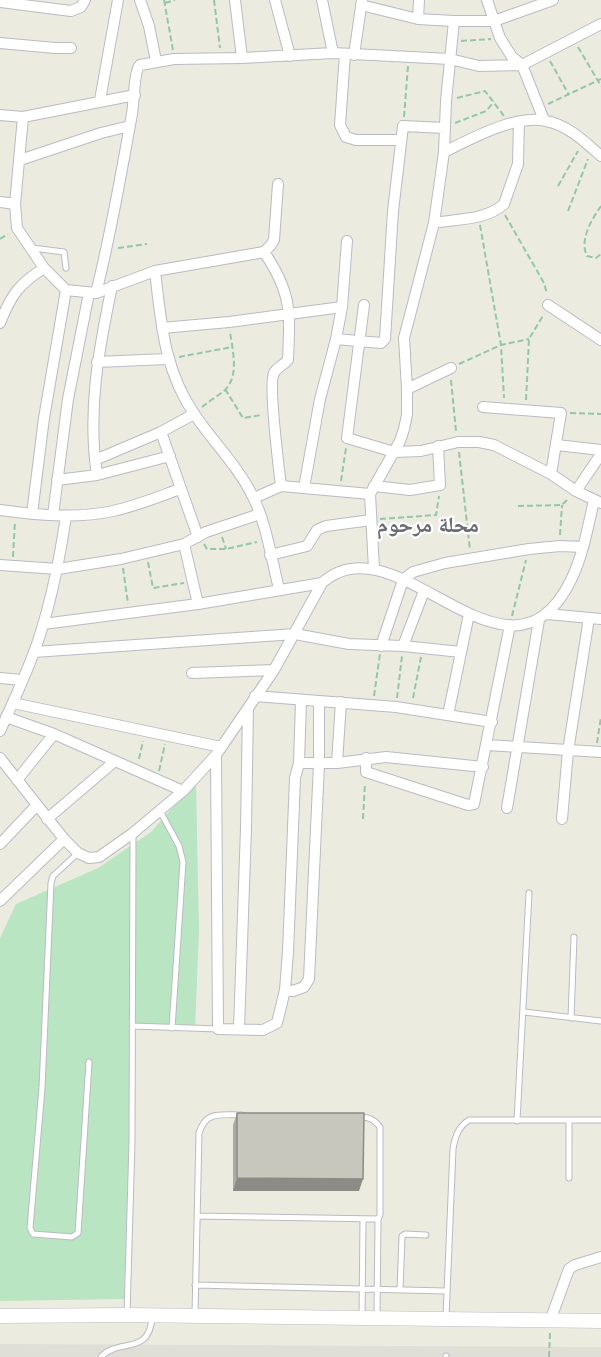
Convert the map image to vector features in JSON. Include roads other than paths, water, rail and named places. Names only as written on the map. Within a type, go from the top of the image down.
[{"type":"street","points":[[0,2],[71,11],[81,7],[84,0]]},
{"type":"street","points":[[100,100],[118,0]]},
{"type":"street","points":[[140,0],[149,26],[156,61]]},
{"type":"street","points":[[235,0],[242,58]]},
{"type":"street","points":[[274,0],[290,56]]},
{"type":"street","points":[[322,0],[344,54]]},
{"type":"street","points":[[418,19],[419,0]]},
{"type":"street","points":[[487,0],[500,38],[512,57],[522,65],[544,120]]},
{"type":"street","points":[[401,140],[356,140],[346,137],[340,124],[344,54],[361,2],[418,19],[494,21],[553,0]]},
{"type":"street","points":[[374,569],[372,490],[405,429],[407,389],[404,338],[434,223],[444,152],[446,101],[454,21]]},
{"type":"street","points":[[53,515],[68,399],[93,293],[106,250],[130,126],[136,68],[156,61],[174,59],[344,54],[450,59],[479,66],[522,65],[601,24]]},
{"type":"street","points":[[0,43],[71,48]]},
{"type":"street","points":[[0,116],[23,117],[100,100],[135,95]]},
{"type":"street","points":[[23,117],[15,204],[17,228],[44,268],[66,291],[93,293],[155,271],[264,252],[274,240],[278,184]]},
{"type":"street","points":[[444,152],[507,124],[544,120],[563,128],[588,144],[601,156]]},
{"type":"street","points":[[434,223],[479,216],[500,208],[507,197],[518,164],[519,122]]},
{"type":"street","points":[[20,160],[101,133],[130,126]]},
{"type":"street","points":[[336,339],[381,343],[385,339],[393,211],[403,126],[445,128]]},
{"type":"street","points":[[588,144],[601,140]]},
{"type":"street","points":[[0,202],[15,204]]},
{"type":"street","points":[[304,488],[320,399],[342,307],[347,241]]},
{"type":"street","points":[[264,252],[278,273],[290,313],[288,360],[275,370],[273,376],[273,412],[281,486]]},
{"type":"street","points":[[0,323],[8,303],[18,288],[44,268]]},
{"type":"street","points":[[155,271],[167,359],[194,414],[241,476],[254,498],[279,589]]},
{"type":"street","points":[[97,475],[93,432],[97,362],[112,286]]},
{"type":"street","points":[[32,514],[44,418],[66,291]]},
{"type":"street","points":[[364,305],[347,438],[393,452],[412,452],[458,442],[494,445],[598,501],[569,584],[543,617],[507,808]]},
{"type":"street","points":[[548,305],[601,340]]},
{"type":"street","points":[[162,328],[229,322],[342,307]]},
{"type":"street","points":[[97,362],[167,359]]},
{"type":"street","points":[[407,389],[451,368]]},
{"type":"street","points":[[483,407],[561,413],[551,474]]},
{"type":"street","points":[[95,460],[161,432],[194,414]]},
{"type":"street","points":[[161,432],[198,537]]},
{"type":"street","points":[[254,498],[281,486],[340,490],[410,490],[440,485],[438,446]]},
{"type":"street","points":[[557,446],[601,452],[576,491]]},
{"type":"street","points":[[57,480],[97,475],[170,456]]},
{"type":"street","points":[[0,510],[66,516],[115,510],[180,489]]},
{"type":"street","points":[[0,565],[58,568],[122,559],[184,544],[206,532],[260,514]]},
{"type":"street","points":[[0,731],[44,624],[58,568],[66,516]]},
{"type":"street","points":[[270,555],[307,546],[317,530],[326,526],[371,520]]},
{"type":"street","points":[[184,544],[198,604]]},
{"type":"street","points":[[381,645],[403,580],[418,570],[529,549],[560,546],[583,547]]},
{"type":"street","points":[[2,765],[78,853],[89,858],[99,857],[160,812],[183,791],[218,751],[274,670],[322,583],[333,574],[344,570],[374,569],[403,580],[469,614],[500,624],[525,624],[543,617],[601,619]]},
{"type":"street","points":[[44,624],[198,604],[322,583]]},
{"type":"street","points":[[403,646],[424,591]]},
{"type":"street","points":[[448,715],[469,614]]},
{"type":"street","points":[[562,819],[568,751],[589,618]]},
{"type":"street","points":[[366,758],[366,772],[471,806],[476,802],[510,625]]},
{"type":"street","points":[[34,652],[295,634],[350,644],[403,646],[461,652]]},
{"type":"street","points":[[192,673],[274,670]]},
{"type":"street","points":[[0,678],[22,680]]},
{"type":"street","points":[[255,696],[396,707],[492,722]]},
{"type":"street","points":[[218,751],[218,1029],[263,1030],[277,1023],[285,990],[302,701]]},
{"type":"street","points":[[285,990],[294,991],[304,987],[309,979],[320,702]]},
{"type":"street","points":[[337,763],[341,702]]},
{"type":"street","points":[[239,1029],[248,708]]},
{"type":"street","points":[[8,709],[146,730],[218,751]]},
{"type":"street","points":[[8,709],[54,734],[183,791]]},
{"type":"street","points":[[17,780],[54,734]]},
{"type":"street","points":[[488,745],[598,752]]},
{"type":"street","points":[[298,763],[337,763],[386,757],[483,767]]},
{"type":"street","points":[[47,819],[115,761]]},
{"type":"street","points":[[0,844],[37,805]]},
{"type":"street","points":[[0,901],[64,839]]},
{"type":"street","points":[[550,1321],[569,1269],[574,1265],[601,1257]]},
{"type":"street","points":[[0,1316],[127,1315],[601,1321]]},
{"type":"lane","points":[[30,248],[64,252],[66,268]]},
{"type":"lane","points":[[160,812],[179,846],[183,862],[172,1028]]},
{"type":"lane","points":[[127,1315],[132,1142],[133,833]]},
{"type":"lane","points":[[78,853],[53,876],[51,883],[42,1088],[30,1228],[33,1234],[72,1237],[78,1233],[89,1062]]},
{"type":"lane","points":[[517,1120],[529,893]]},
{"type":"lane","points":[[571,1017],[574,937]]},
{"type":"lane","points":[[524,1012],[601,1021]]},
{"type":"lane","points":[[133,1026],[218,1029]]},
{"type":"lane","points":[[195,1316],[202,1124],[207,1118],[215,1115],[250,1116]]},
{"type":"lane","points":[[344,1116],[368,1117],[380,1128],[377,1319]]},
{"type":"lane","points":[[446,1320],[450,1185],[455,1139],[462,1124],[469,1120],[601,1120]]},
{"type":"lane","points":[[569,1120],[569,1178]]},
{"type":"lane","points":[[197,1216],[378,1219]]},
{"type":"lane","points":[[362,1318],[363,1220]]},
{"type":"lane","points":[[400,1290],[402,1236],[426,1234]]},
{"type":"lane","points":[[195,1285],[446,1291]]},
{"type":"lane","points":[[101,1357],[110,1351],[140,1349],[152,1330],[152,1316]]},
{"type":"district","name":"محلة مرحوم","points":[[428,526]]}]
